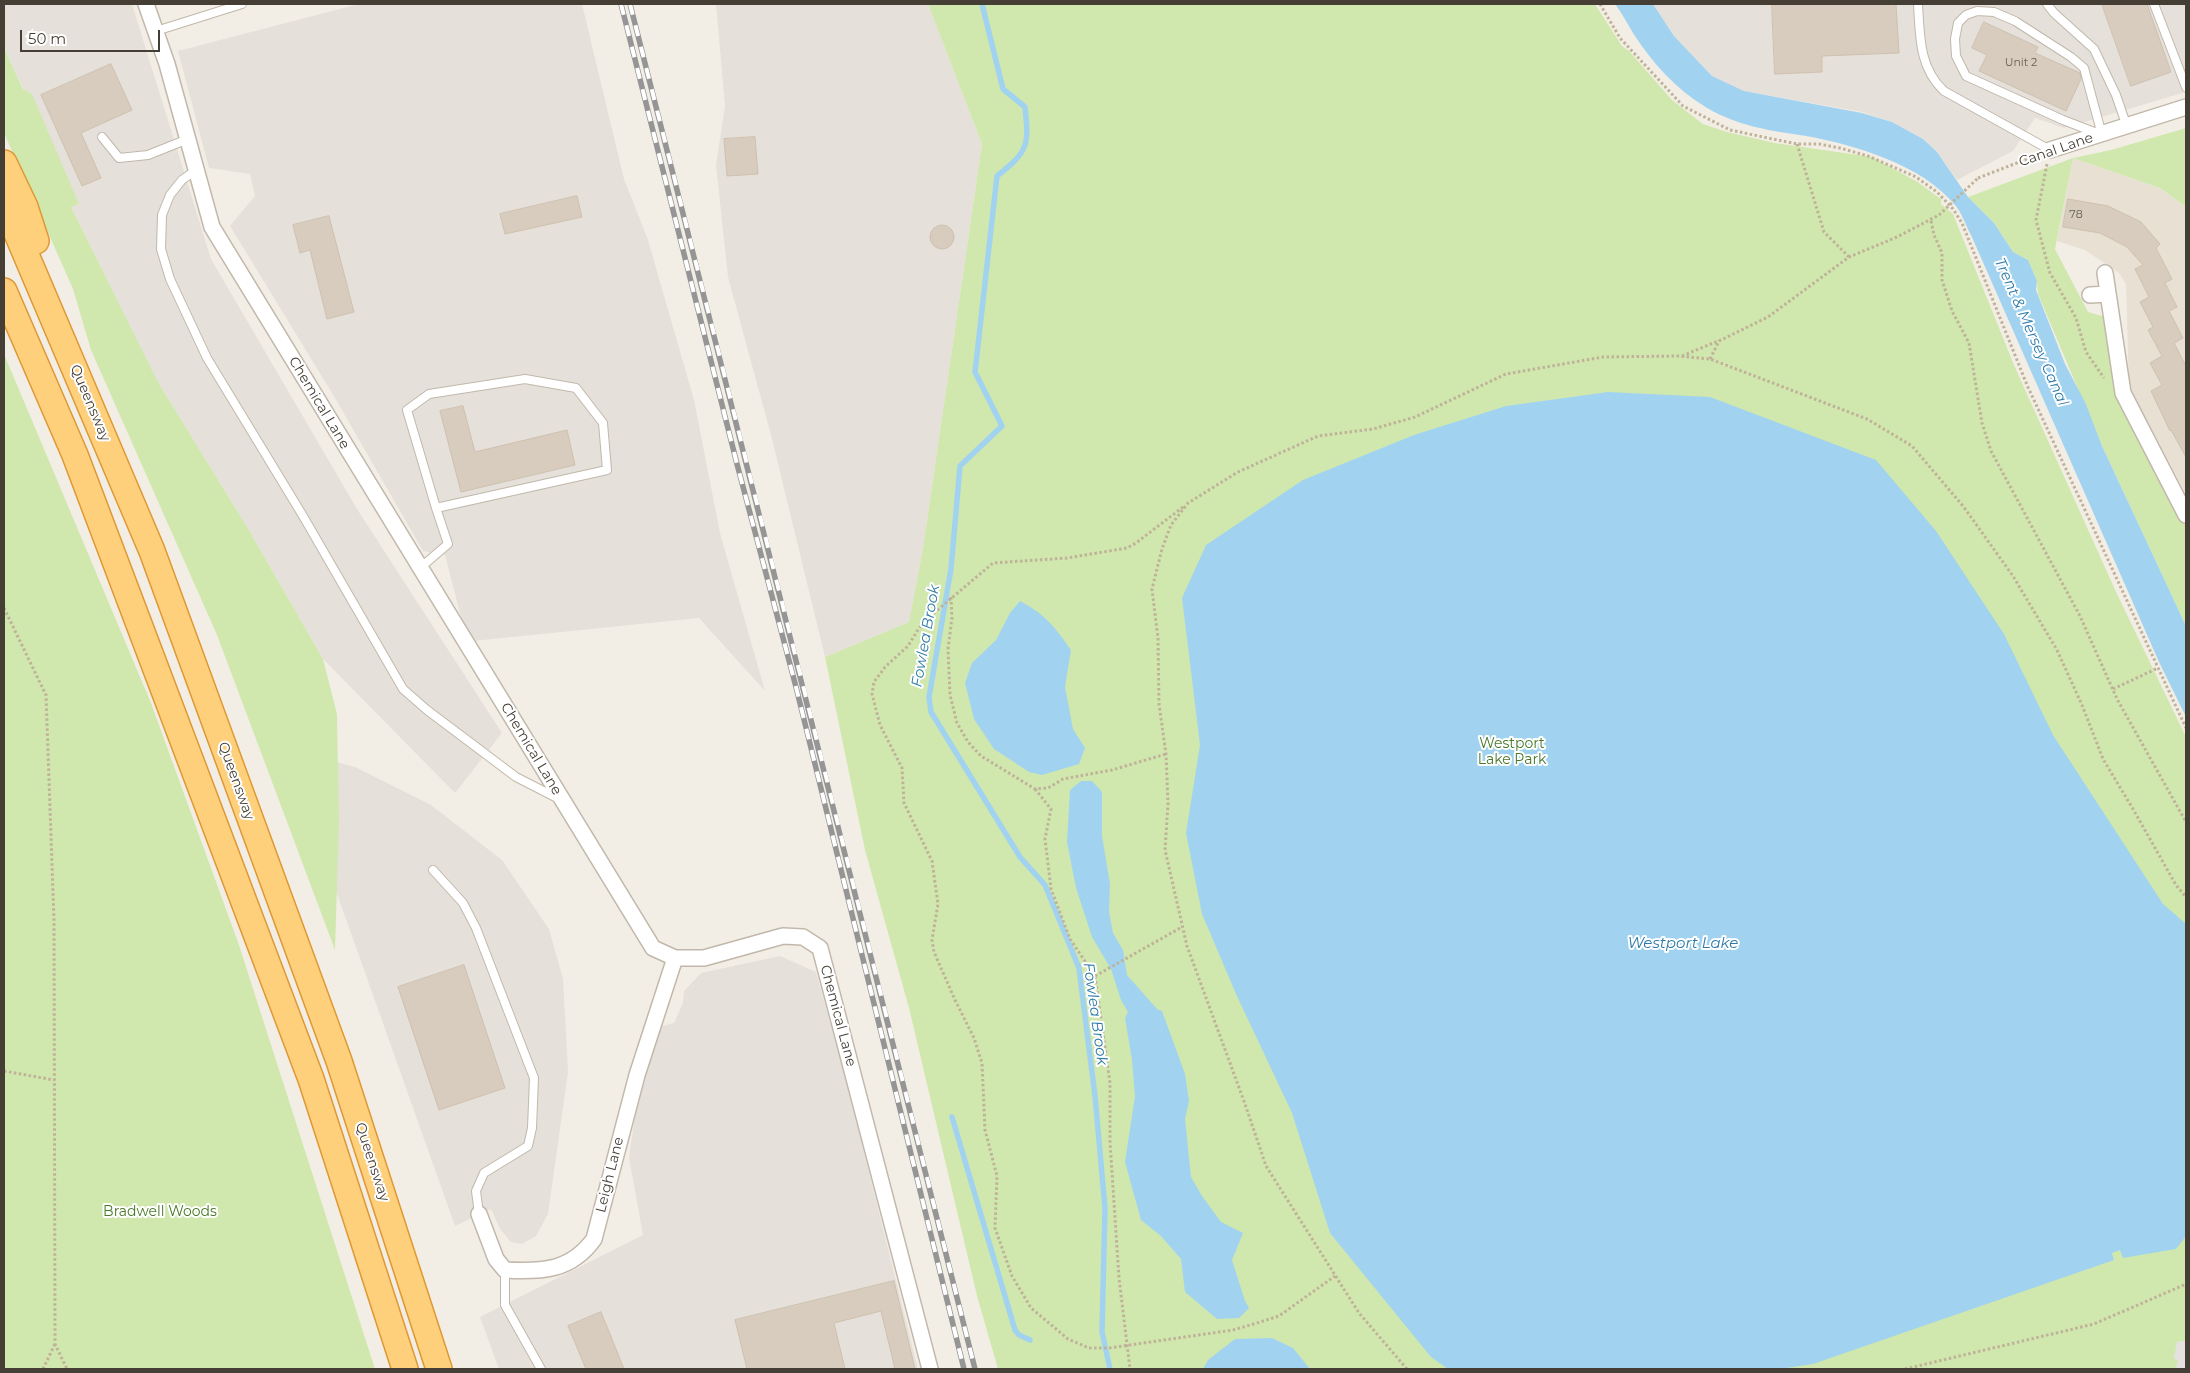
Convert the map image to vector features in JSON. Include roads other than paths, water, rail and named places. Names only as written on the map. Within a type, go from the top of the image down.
[{"type":"highway","points":[[4,163],[25,207],[86,392]]},
{"type":"highway","name":"Queensway","points":[[4,203],[152,551],[339,1061],[439,1369]]},
{"type":"highway","points":[[4,291],[75,455],[310,1079],[405,1369]]},
{"type":"street","name":"Chemical Lane","points":[[146,4],[168,64],[212,228],[653,948],[675,958],[704,958],[783,936],[803,937],[820,948],[930,1369]]},
{"type":"street","name":"Canal Lane","points":[[2050,150],[2186,107]]},
{"type":"street","points":[[2105,272],[2123,392],[2184,507]]},
{"type":"street","points":[[2090,295],[2108,294]]},
{"type":"street","name":"Leigh Lane","points":[[505,1270],[547,1270],[567,1263],[584,1253],[594,1239],[637,1075],[675,958]]},
{"type":"street","points":[[478,1214],[496,1259],[505,1270]]},
{"type":"lane","points":[[156,31],[242,4]]},
{"type":"lane","points":[[1918,4],[1921,46],[1926,67],[1934,82],[1944,91],[2050,150]]},
{"type":"lane","points":[[2047,4],[2054,13],[2094,49],[2116,95],[2127,127]]},
{"type":"lane","points":[[2154,4],[2186,86]]},
{"type":"lane","points":[[1977,11],[1994,12],[2071,57],[2084,68],[2087,74],[2102,135],[2063,120],[1966,76],[1956,56],[1955,39],[1958,23],[1966,15],[1977,11]]},
{"type":"lane","points":[[102,137],[119,158],[148,155],[188,139]]},
{"type":"lane","points":[[196,170],[182,180],[170,195],[162,215],[161,249],[170,279],[207,358],[303,516],[403,689],[427,710],[516,777],[563,802]]},
{"type":"lane","points":[[420,568],[448,544],[436,508],[407,410],[429,394],[525,379],[576,388],[603,423],[607,470],[436,508]]},
{"type":"lane","points":[[433,870],[463,903],[476,928],[534,1078],[532,1128],[528,1146],[484,1174],[476,1191],[478,1214]]},
{"type":"lane","points":[[505,1270],[504,1305],[541,1369]]},
{"type":"water","name":"Trent & Mersey Canal","points":[[1615,4],[1653,4],[1674,36],[1712,76],[1744,91],[1862,113],[1892,122],[1923,139],[1937,152],[1968,197],[1994,223],[2013,252],[2028,260],[2037,281],[2036,290],[2065,364],[2085,402],[2102,446],[2186,626],[2186,717],[2159,662],[1971,235],[1955,205],[1925,179],[1887,159],[1846,145],[1767,130],[1731,119],[1707,108],[1685,93],[1657,65],[1640,44]]},
{"type":"water","name":"Westport Lake","points":[[1608,392],[1710,397],[1876,460],[1936,531],[2004,634],[2053,735],[2163,904],[2186,924],[2186,1236],[2176,1249],[2123,1258],[2120,1250],[2112,1253],[2114,1260],[1813,1364],[1780,1369],[1448,1369],[1431,1357],[1330,1233],[1292,1113],[1236,994],[1202,914],[1186,833],[1200,745],[1182,598],[1206,545],[1303,480],[1414,435],[1506,406]]},
{"type":"water","points":[[1020,601],[1049,622],[1071,650],[1065,687],[1073,729],[1085,748],[1079,764],[1042,775],[1029,772],[994,749],[974,719],[965,683],[972,663],[996,640],[1010,613]]},
{"type":"water","points":[[1081,781],[1092,781],[1102,792],[1102,836],[1110,884],[1109,912],[1113,933],[1123,950],[1127,975],[1157,1009],[1162,1011],[1185,1074],[1189,1101],[1185,1119],[1191,1177],[1221,1222],[1243,1233],[1232,1260],[1249,1308],[1239,1318],[1217,1319],[1185,1292],[1181,1259],[1161,1236],[1141,1220],[1125,1162],[1135,1096],[1132,1060],[1125,1018],[1128,1012],[1121,1000],[1111,969],[1092,937],[1076,888],[1067,842],[1070,790]]},
{"type":"water","points":[[1272,1338],[1293,1348],[1310,1369],[1203,1369],[1208,1360],[1235,1339]]},
{"type":"waterway","name":"Fowlea Brook","points":[[982,4],[1003,89],[1025,107],[1027,130],[1025,146],[1021,153],[997,176],[975,372],[1002,426],[960,466],[951,569],[929,697],[931,712],[1020,857],[1045,885],[1079,968],[1095,1096],[1105,1208],[1102,1332],[1110,1369]]},
{"type":"waterway","points":[[952,1117],[1015,1330],[1019,1335],[1030,1340]]},
{"type":"railway","points":[[621,4],[737,464],[796,687],[964,1369]]},
{"type":"railway","points":[[630,4],[975,1369]]},
{"type":"park label","name":"Westport Lake Park","points":[[1512,752]]},
{"type":"park label","name":"Bradwell Woods","points":[[160,1212]]}]
